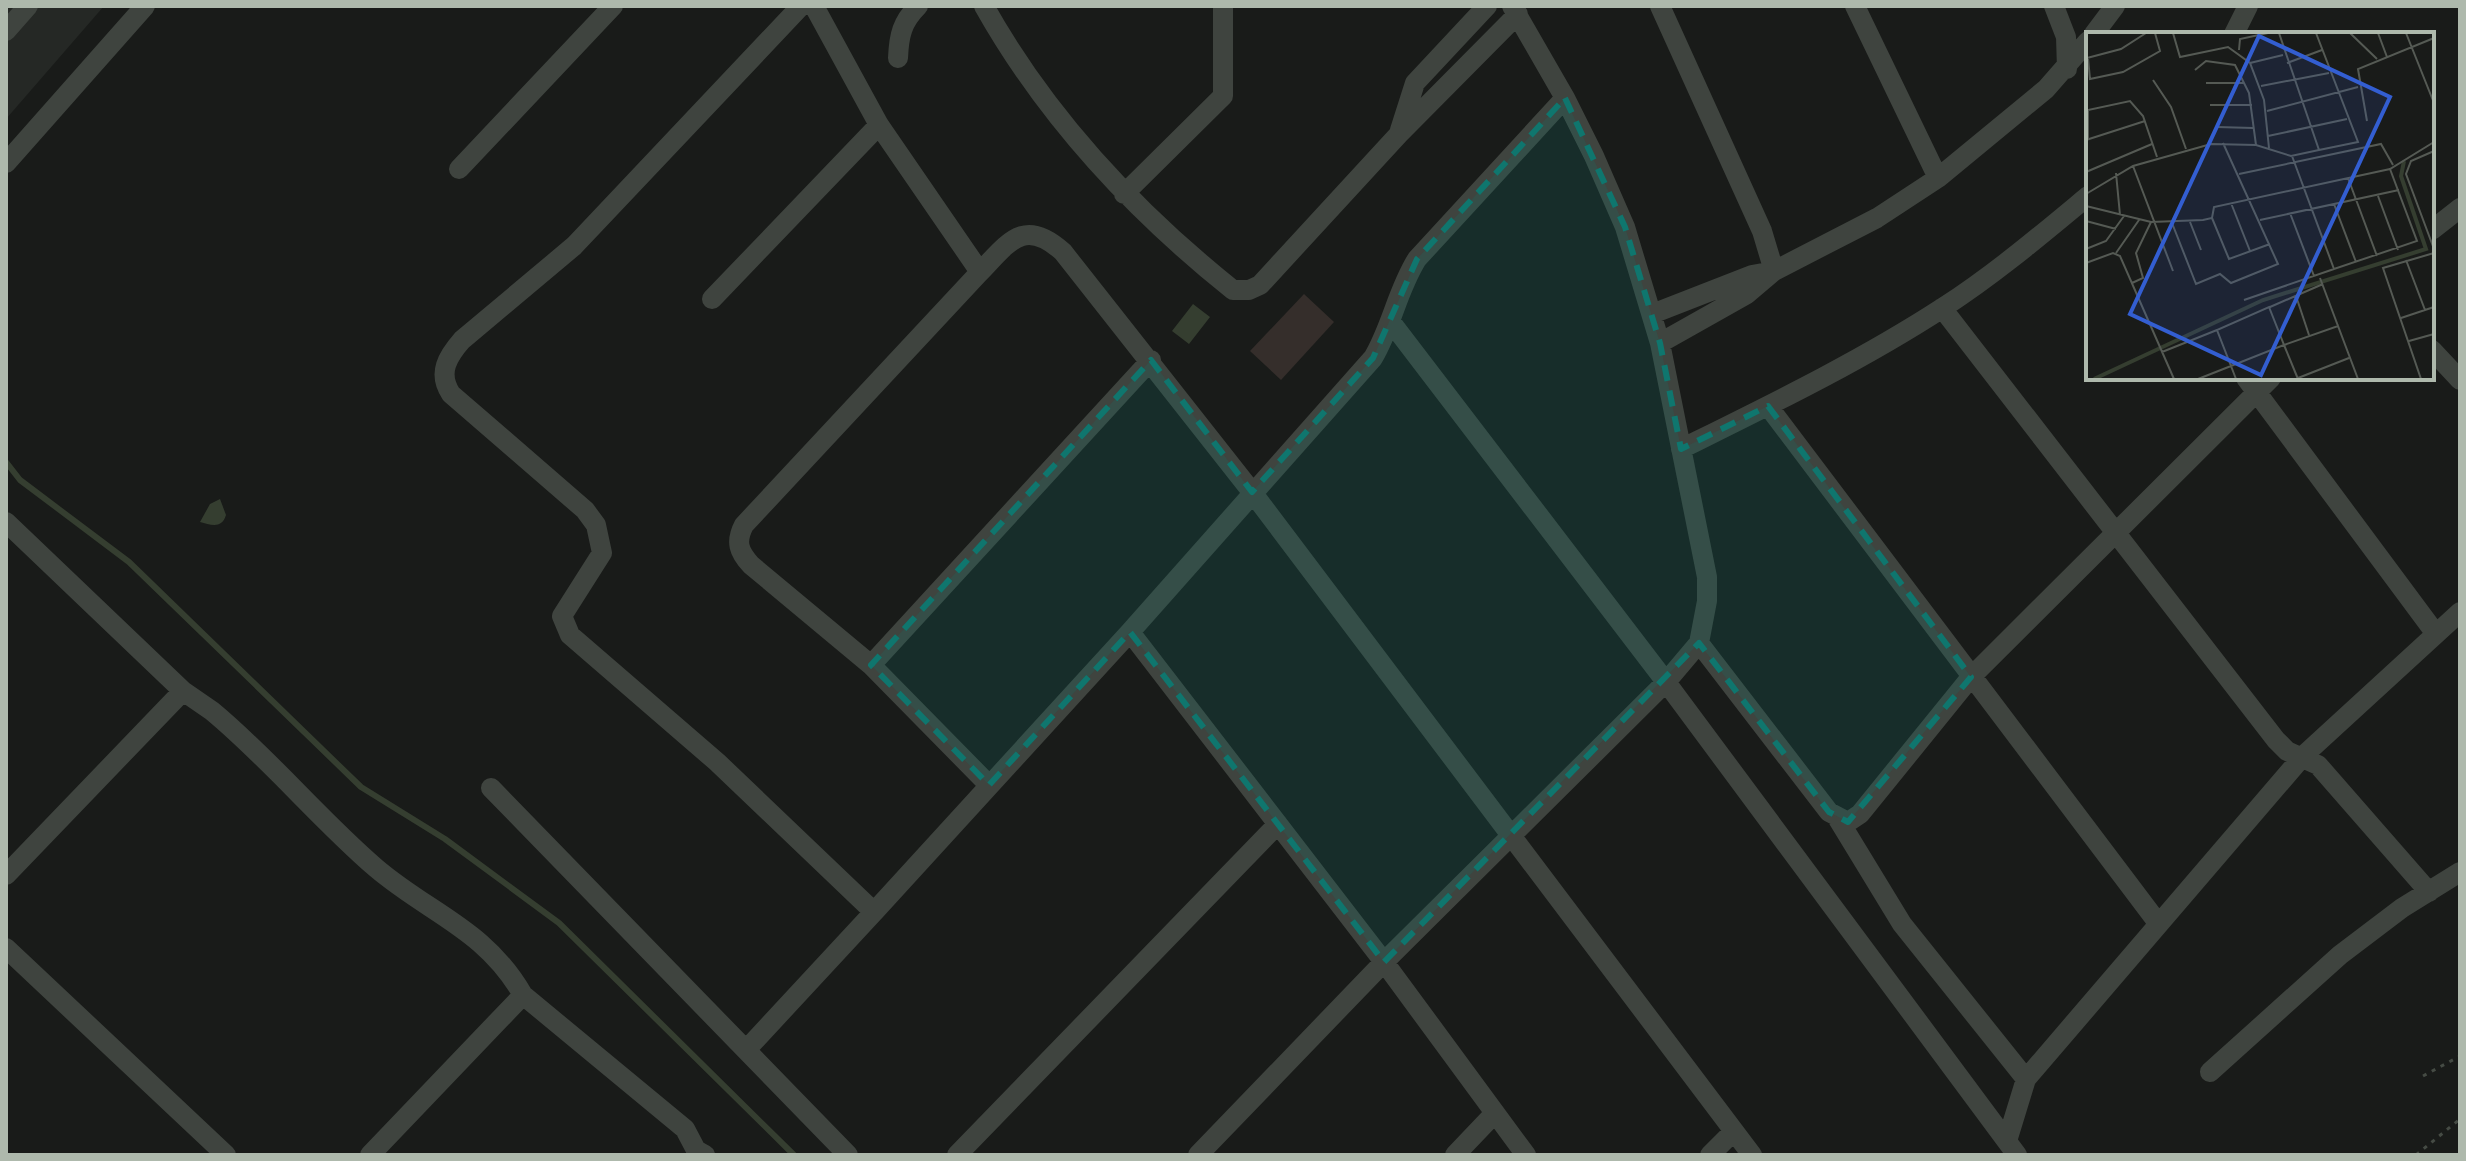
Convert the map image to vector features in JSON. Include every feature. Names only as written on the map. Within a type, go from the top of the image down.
[{"type":"street","points":[[6,31],[28,6]]},
{"type":"street","points":[[6,163],[145,6]]},
{"type":"street","points":[[459,169],[613,6]]},
{"type":"street","points":[[801,6],[574,246],[462,340],[449,354],[444,379],[451,394],[585,510],[596,525],[602,553],[562,616],[570,635],[717,762],[874,912]]},
{"type":"street","points":[[814,6],[879,125],[980,272]]},
{"type":"street","points":[[898,58],[899,35],[905,19],[918,6]]},
{"type":"street","points":[[984,6],[1027,77],[1124,194],[1185,252],[1233,290],[1249,290],[1260,285],[1515,10],[1565,98],[1625,227],[1660,343],[1707,577],[1706,617],[1699,643],[1666,682],[1384,962],[1198,1155]]},
{"type":"street","points":[[1124,194],[1223,96],[1223,6]]},
{"type":"street","points":[[1399,134],[1415,83],[1487,6]]},
{"type":"street","points":[[1660,6],[1762,231],[1774,271]]},
{"type":"street","points":[[1855,6],[1938,178]]},
{"type":"street","points":[[2054,6],[2066,37],[2067,69]]},
{"type":"street","points":[[2096,32],[2115,6]]},
{"type":"street","points":[[1660,343],[1747,294],[1774,271],[1877,218],[1938,178],[2067,69],[2086,44]]},
{"type":"street","points":[[746,1050],[1130,632],[1373,358],[1391,322],[1406,277],[1417,259],[1565,98]]},
{"type":"street","points":[[712,299],[879,125]]},
{"type":"street","points":[[1681,449],[1768,406],[1942,308],[2016,255],[2086,198]]},
{"type":"street","points":[[2434,228],[2460,208]]},
{"type":"street","points":[[989,785],[871,665],[751,565],[739,548],[738,535],[1010,241],[1023,235],[1037,234],[1049,240],[1151,360],[1752,1155]]},
{"type":"street","points":[[1652,314],[1752,275],[1774,271]]},
{"type":"street","points":[[1942,308],[2276,740],[2287,751],[2318,765],[2429,892]]},
{"type":"street","points":[[1391,322],[1666,682],[2012,1148]]},
{"type":"street","points":[[2434,352],[2460,380]]},
{"type":"street","points":[[871,665],[1151,360]]},
{"type":"street","points":[[1838,819],[1848,822],[1860,814],[1971,677],[2258,383],[2436,634]]},
{"type":"street","points":[[1768,406],[2158,923]]},
{"type":"street","points":[[6,522],[183,691],[227,723],[378,870],[479,938],[512,975],[523,995],[677,1121],[693,1138],[697,1153]]},
{"type":"street","points":[[2012,1148],[2026,1079],[2303,756],[2460,612]]},
{"type":"street","points":[[1130,632],[1384,962],[1526,1155]]},
{"type":"street","points":[[1699,643],[1838,819],[1902,924],[2026,1079]]},
{"type":"street","points":[[6,875],[183,691]]},
{"type":"street","points":[[491,788],[848,1155]]},
{"type":"street","points":[[957,1155],[1278,824]]},
{"type":"street","points":[[2210,1072],[2340,955],[2460,872]]},
{"type":"street","points":[[6,948],[226,1155]]},
{"type":"street","points":[[370,1155],[523,995]]},
{"type":"street","points":[[1455,1155],[1495,1113]]},
{"type":"street","points":[[1710,1155],[1734,1131]]},
{"type":"path","points":[[2423,1076],[2460,1056]]},
{"type":"path","points":[[2416,1155],[2460,1119]]},
{"type":"highlighted area","points":[[1565,98],[1625,227],[1660,343],[1681,449],[1768,406],[1971,677],[1848,822],[1829,812],[1699,643],[1384,962],[1130,632],[989,785],[871,665],[1151,360],[1252,492],[1373,358],[1417,259]]},
{"type":"shaded area","points":[[6,6],[104,6],[6,119]]},
{"type":"shaded area","points":[[1304,294],[1334,322],[1281,380],[1250,351]]},
{"type":"shaded area","points":[[1193,304],[1210,317],[1189,344],[1172,331]]},
{"type":"shaded area","points":[[220,499],[226,515],[222,522],[216,525],[200,522],[210,504]]},
{"type":"waterway","points":[[6,462],[20,480],[129,562],[361,787],[445,839],[559,923],[794,1155]]}]
